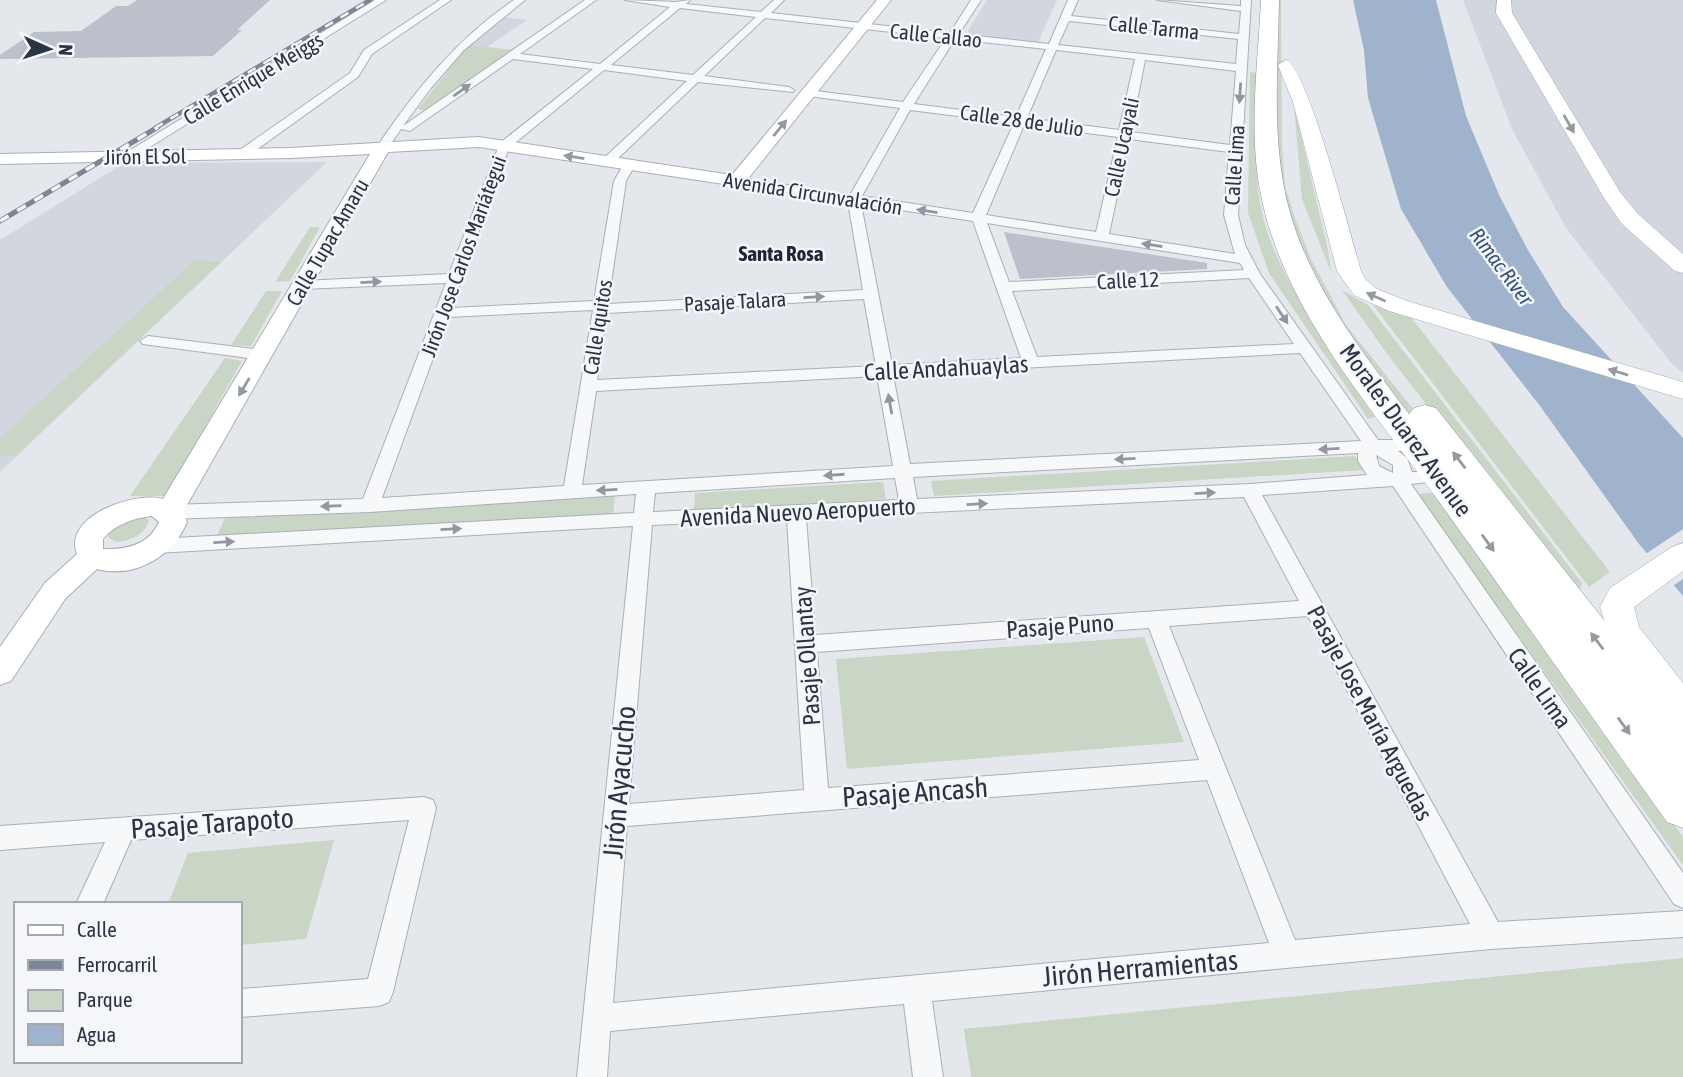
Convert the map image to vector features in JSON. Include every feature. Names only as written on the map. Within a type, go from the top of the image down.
[{"type":"highway","name":"Morales Duarez Avenue","points":[[1286,0],[1290,163],[1295,193],[1311,243],[1338,295],[1391,371],[1683,754]]},
{"type":"highway","name":"Morales Duarez Avenue","points":[[1254,3],[1273,195],[1296,261],[1323,312],[1439,476],[1683,807]]},
{"type":"main road","points":[[1504,0],[1504,13],[1611,194],[1630,219],[1683,266]]},
{"type":"main road","points":[[1520,0],[1521,17],[1632,195],[1650,218],[1683,248]]},
{"type":"main road","points":[[1286,65],[1302,102],[1353,280],[1365,292],[1441,319],[1683,391]]},
{"type":"main road","points":[[1683,555],[1622,597],[1617,607],[1623,632],[1683,711]]},
{"type":"street","name":"Calle Enrique Meiggs","points":[[125,157],[381,0]]},
{"type":"street","points":[[241,155],[354,75],[368,52],[446,0]]},
{"type":"street","name":"Calle Tupac Amaru","points":[[156,545],[171,527],[172,516],[169,512],[382,148],[400,130],[471,35],[520,0]]},
{"type":"street","name":"Calle Tupac Amaru","points":[[400,130],[513,56],[591,0]]},
{"type":"street","name":"Calle Callao","points":[[630,0],[682,3],[763,15],[1241,68]]},
{"type":"street","points":[[607,162],[779,0]]},
{"type":"street","points":[[775,107],[866,0]]},
{"type":"street","points":[[737,181],[884,0]]},
{"type":"street","points":[[909,507],[854,199],[907,105],[976,0]]},
{"type":"street","points":[[1031,363],[978,218],[1073,0]]},
{"type":"street","points":[[1162,0],[1254,3]]},
{"type":"street","name":"Jirón Jose Carlos Mariátegui","points":[[370,505],[503,146],[682,3]]},
{"type":"street","name":"Calle Lima","points":[[1254,3],[1244,37],[1231,215],[1244,258],[1374,447],[1366,454],[1367,463],[1373,471],[1399,481],[1683,895]]},
{"type":"street","name":"Calle Tarma","points":[[1065,18],[1244,37]]},
{"type":"street","points":[[513,56],[789,90]]},
{"type":"street","name":"Calle Ucayali","points":[[1102,237],[1141,57]]},
{"type":"street","name":"Calle 28 de Julio","points":[[808,93],[1236,149]]},
{"type":"street","points":[[336,150],[400,130],[479,142]]},
{"type":"street","name":"Avenida Circunvalación","points":[[382,148],[479,142],[629,165],[718,173],[737,181],[1244,258]]},
{"type":"street","name":"Jirón El Sol","points":[[0,159],[241,155],[382,148]]},
{"type":"street","name":"Jirón El Sol","points":[[290,153],[353,157],[365,163],[369,170]]},
{"type":"street","name":"Calle Iquitos","points":[[572,492],[620,181],[629,165]]},
{"type":"street","points":[[1197,251],[1208,276]]},
{"type":"street","name":"Calle 12","points":[[1003,287],[1253,274]]},
{"type":"street","points":[[302,285],[455,278]]},
{"type":"street","name":"Pasaje Talara","points":[[442,313],[871,294]]},
{"type":"street","points":[[148,341],[263,355]]},
{"type":"street","name":"Calle Andahuaylas","points":[[588,386],[1304,348]]},
{"type":"street","name":"Avenida Nuevo Aeropuerto","points":[[169,512],[370,505],[903,471],[1416,444]]},
{"type":"street","name":"Avenida Nuevo Aeropuerto","points":[[156,545],[1250,490],[1439,476]]},
{"type":"street","name":"Jirón Ayacucho","points":[[592,1077],[646,488]]},
{"type":"street","name":"Pasaje Jose María Arguedas","points":[[1250,490],[1491,936]]},
{"type":"street","points":[[156,545],[122,560],[102,561],[92,557],[88,551],[92,534],[110,518],[144,506],[155,506],[169,512]]},
{"type":"street","name":"Pasaje Ollantay","points":[[796,513],[817,800]]},
{"type":"street","points":[[0,672],[55,591],[92,557]]},
{"type":"street","name":"Pasaje Puno","points":[[806,643],[1314,608]]},
{"type":"street","points":[[1156,619],[1287,954]]},
{"type":"street","name":"Pasaje Ancash","points":[[615,816],[1214,769]]},
{"type":"street","name":"Pasaje Tarapoto","points":[[0,838],[424,808],[379,992],[242,1003]]},
{"type":"street","points":[[90,902],[124,829]]},
{"type":"street","name":"Jirón Herramientas","points":[[598,1018],[1491,936],[1683,924]]},
{"type":"street","points":[[916,989],[928,1077]]},
{"type":"shaded area","points":[[987,0],[1057,0],[1038,42],[966,34]]},
{"type":"shaded area","points":[[1463,0],[1683,0],[1683,373],[1671,363],[1566,228],[1512,129]]},
{"type":"shaded area","points":[[503,17],[527,20],[487,47],[468,45]]},
{"type":"shaded area","points":[[327,162],[0,472],[0,240],[124,163]]},
{"type":"green space","points":[[1274,0],[1281,0],[1282,147],[1285,186],[1295,218],[1311,259],[1346,325],[1433,434],[1419,434],[1333,318],[1294,247],[1275,177]]},
{"type":"green space","points":[[468,45],[514,50],[427,111],[418,109]]},
{"type":"green space","points":[[1250,72],[1259,73],[1257,166],[1265,225],[1290,283],[1379,415],[1368,419],[1269,273],[1248,213]]},
{"type":"green space","points":[[1294,106],[1328,250],[1331,272],[1302,199]]},
{"type":"green space","points":[[310,227],[320,227],[290,281],[275,282]]},
{"type":"green space","points":[[195,260],[221,262],[15,456],[0,455],[0,438]]},
{"type":"green space","points":[[1342,290],[1368,305],[1582,583],[1577,600],[1385,351]]},
{"type":"green space","points":[[266,291],[282,291],[251,346],[231,345]]},
{"type":"green space","points":[[1373,305],[1410,316],[1610,572],[1589,587]]},
{"type":"green space","points":[[225,358],[242,361],[166,496],[130,496]]},
{"type":"green space","points":[[1355,456],[1365,470],[934,496],[931,481]]},
{"type":"green space","points":[[883,482],[886,499],[694,510],[695,493]]},
{"type":"green space","points":[[1433,493],[1683,837],[1683,865],[1417,494]]},
{"type":"green space","points":[[615,495],[613,515],[215,540],[225,518]]},
{"type":"green space","points":[[144,516],[149,521],[136,537],[115,542],[108,537],[113,524]]},
{"type":"green space","points":[[1144,637],[1184,742],[847,769],[836,659]]},
{"type":"green space","points":[[334,840],[306,939],[242,945],[242,902],[169,902],[188,853]]},
{"type":"green space","points":[[1683,958],[1683,1077],[971,1077],[964,1029]]},
{"type":"water","name":"Rimac River","points":[[1353,0],[1436,0],[1466,116],[1500,197],[1528,250],[1563,307],[1683,438],[1683,596],[1639,544],[1540,406],[1447,287],[1401,209],[1368,98],[1364,50]]},
{"type":"pier","points":[[1683,529],[1683,579],[1671,587],[1644,555]]},
{"type":"building","points":[[137,0],[270,0],[213,56],[0,59],[0,55],[34,32],[81,31],[116,6],[128,6]]},
{"type":"building","points":[[1004,232],[1207,263],[1207,269],[1020,279]]},
{"type":"railway","points":[[155,128],[370,0]]},
{"type":"railway","points":[[0,221],[158,127]]},
{"type":"district","name":"Santa Rosa","points":[[781,253]]}]
